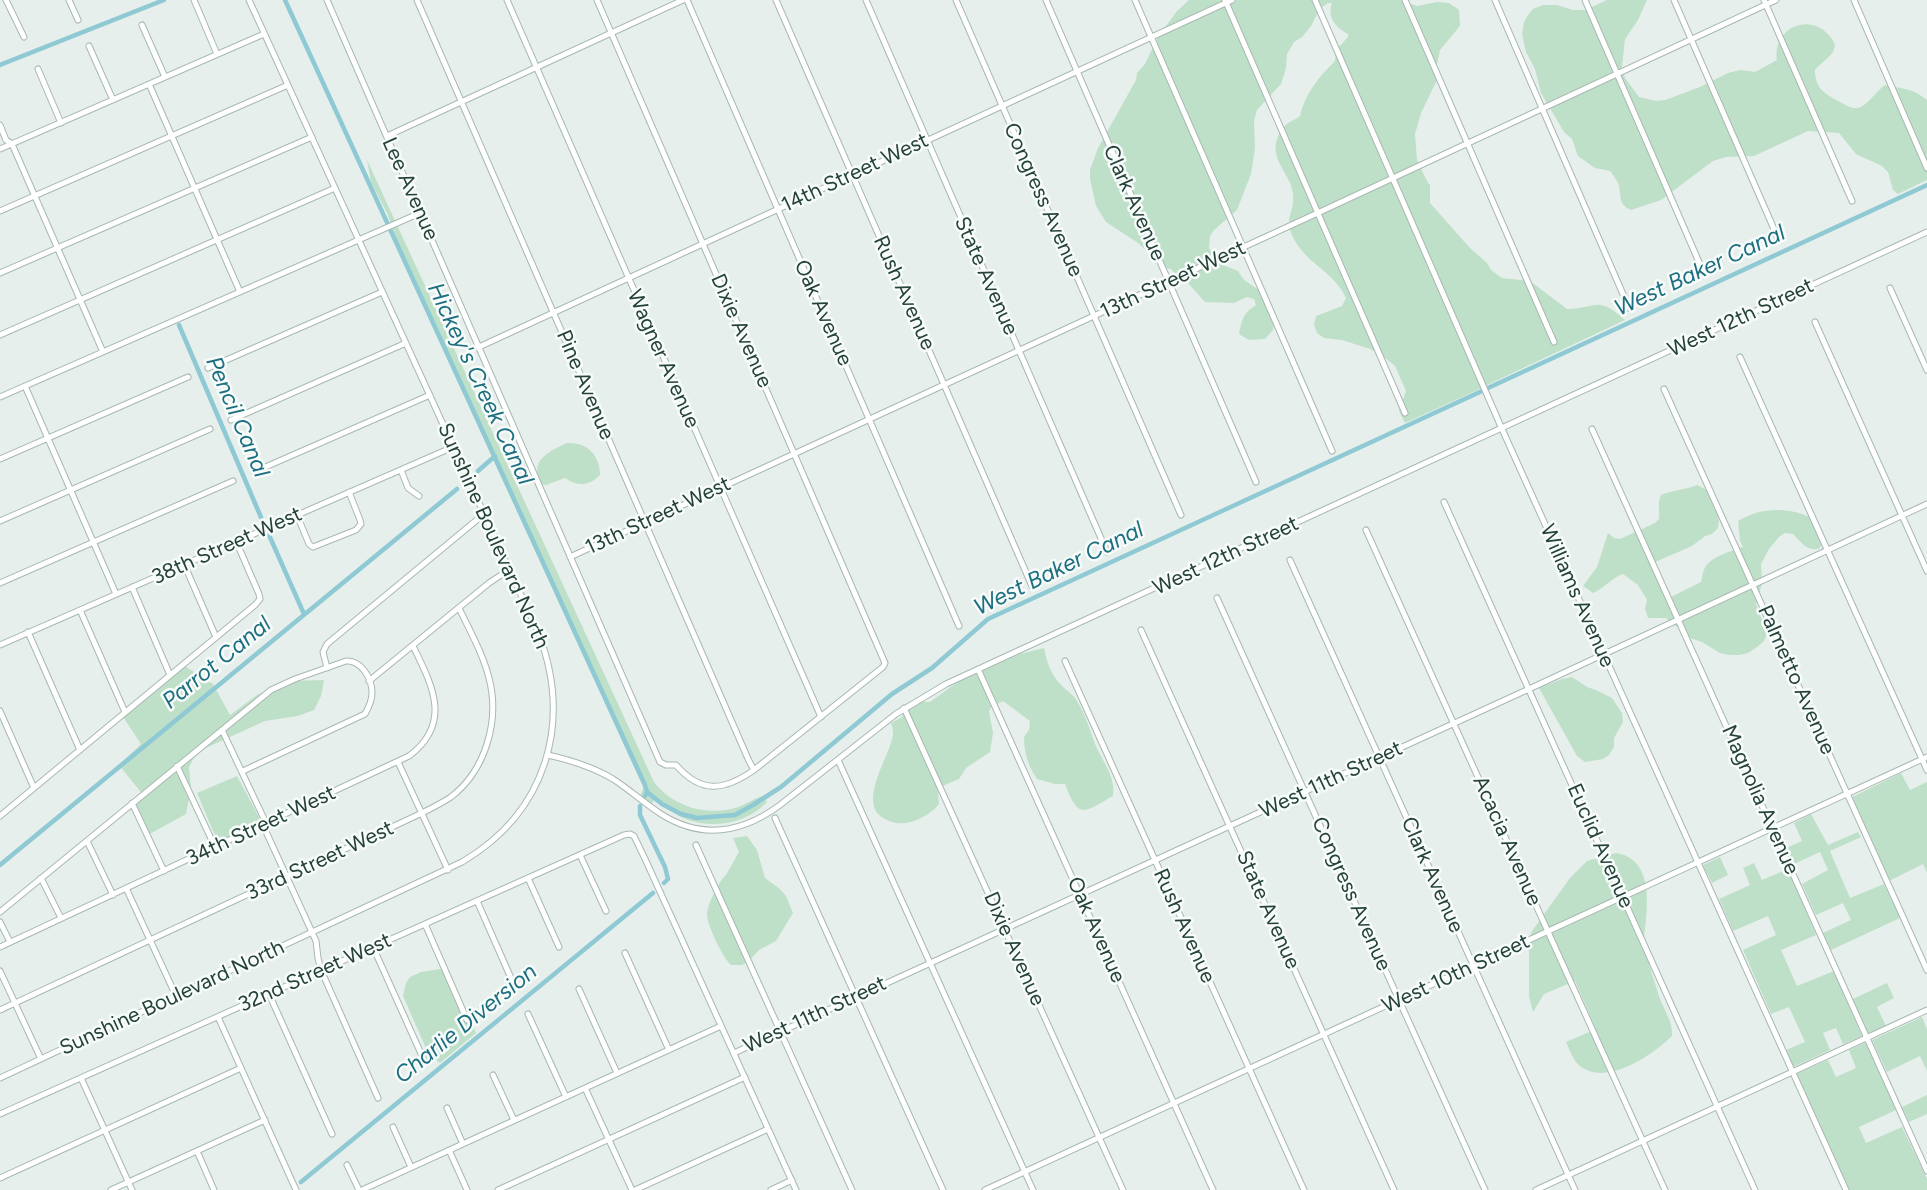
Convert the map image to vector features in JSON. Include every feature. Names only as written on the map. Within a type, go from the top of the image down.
[{"type":"street","points":[[6,0],[24,37]]},
{"type":"street","points":[[69,0],[78,20]]},
{"type":"street","name":"Sunshine Boulevard North","points":[[0,1078],[448,870],[482,850],[509,826],[530,797],[548,755],[554,705],[550,667],[538,632],[249,0]]},
{"type":"street","name":"Lee Avenue","points":[[327,0],[660,762],[676,765],[694,782],[711,787],[728,785],[754,770]]},
{"type":"street","name":"Pine Avenue","points":[[417,0],[754,770]]},
{"type":"street","name":"Wagner Avenue","points":[[507,0],[821,717]]},
{"type":"street","name":"Dixie Avenue","points":[[597,0],[885,663],[821,717]]},
{"type":"street","points":[[387,136],[685,0]]},
{"type":"street","name":"Oak Avenue","points":[[685,0],[959,626]]},
{"type":"street","name":"Rush Avenue","points":[[776,0],[1032,586]]},
{"type":"street","name":"State Avenue","points":[[866,0],[1107,552]]},
{"type":"street","name":"Congress Avenue","points":[[956,0],[1181,515]]},
{"type":"street","name":"Clark Avenue","points":[[1046,0],[1256,482]]},
{"type":"street","points":[[1135,0],[1332,451]]},
{"type":"street","name":"Williams Avenue","points":[[1315,0],[1502,429],[1846,1190]]},
{"type":"street","points":[[1405,0],[1554,342]]},
{"type":"street","points":[[1495,0],[1629,308]]},
{"type":"street","points":[[1585,0],[1702,269]]},
{"type":"street","points":[[1674,0],[1777,236]]},
{"type":"street","name":"13th Street West","points":[[570,557],[1468,144],[1765,2],[1776,0]]},
{"type":"street","points":[[1854,0],[1927,168]]},
{"type":"street","points":[[194,1],[217,54]]},
{"type":"street","points":[[1228,1],[1405,413]]},
{"type":"street","name":"14th Street West","points":[[479,347],[1228,1]]},
{"type":"street","points":[[1765,2],[1852,201]]},
{"type":"street","points":[[142,25],[165,77]]},
{"type":"street","points":[[0,149],[264,34]]},
{"type":"street","points":[[89,46],[113,100]]},
{"type":"street","points":[[38,69],[61,123]]},
{"type":"street","points":[[149,84],[240,292]]},
{"type":"street","points":[[0,211],[288,85]]},
{"type":"street","points":[[0,125],[6,139],[12,144],[103,352]]},
{"type":"street","points":[[0,273],[312,136]]},
{"type":"street","points":[[0,335],[335,188]]},
{"type":"street","points":[[0,397],[420,213]]},
{"type":"street","name":"West 12th Street","points":[[548,755],[580,764],[607,776],[659,813],[692,828],[737,828],[762,818],[904,708],[946,684],[1927,232]]},
{"type":"street","points":[[1890,288],[1927,370]]},
{"type":"street","points":[[208,368],[382,292]]},
{"type":"street","points":[[1815,321],[1927,571]]},
{"type":"street","points":[[232,420],[406,343]]},
{"type":"street","points":[[1740,357],[1925,758],[1927,770]]},
{"type":"street","points":[[0,459],[188,377]]},
{"type":"street","points":[[25,386],[116,594]]},
{"type":"street","name":"Palmetto Avenue","points":[[1664,389],[1927,970]]},
{"type":"street","points":[[254,472],[430,395]]},
{"type":"street","points":[[0,521],[210,429]]},
{"type":"street","name":"Magnolia Avenue","points":[[1592,429],[1927,1171]]},
{"type":"street","name":"38th Street West","points":[[0,645],[453,447]]},
{"type":"street","points":[[401,470],[408,488],[419,496]]},
{"type":"street","points":[[0,583],[233,481]]},
{"type":"street","points":[[297,515],[309,544],[313,547],[356,530],[360,520],[349,492]]},
{"type":"street","name":"Euclid Avenue","points":[[1444,502],[1755,1190]]},
{"type":"street","name":"West 11th Street","points":[[734,1053],[1927,504]]},
{"type":"street","points":[[327,668],[324,652],[327,644],[484,514]]},
{"type":"street","name":"Acacia Avenue","points":[[1366,530],[1665,1190]]},
{"type":"street","points":[[0,816],[256,606],[260,599],[259,594],[236,541]]},
{"type":"street","name":"Clark Avenue","points":[[1290,561],[1575,1190]]},
{"type":"street","points":[[184,564],[216,637]]},
{"type":"street","points":[[369,681],[510,569]]},
{"type":"street","points":[[132,587],[170,675]]},
{"type":"street","name":"Congress Avenue","points":[[1217,598],[1485,1190]]},
{"type":"street","name":"33rd Street West","points":[[0,1010],[449,798],[466,782],[483,754],[491,727],[493,706],[483,660],[459,608]]},
{"type":"street","points":[[80,610],[125,712]]},
{"type":"street","name":"State Avenue","points":[[1141,631],[1394,1190]]},
{"type":"street","points":[[28,632],[80,750]]},
{"type":"street","name":"34th Street West","points":[[0,947],[414,753],[426,739],[436,713],[433,688],[413,646]]},
{"type":"street","name":"Rush Avenue","points":[[1065,661],[1304,1190]]},
{"type":"street","points":[[0,912],[271,690],[327,668],[356,662],[372,690],[367,710],[361,716],[243,771]]},
{"type":"street","name":"Oak Avenue","points":[[978,670],[1213,1190]]},
{"type":"street","name":"Dixie Avenue","points":[[904,708],[1123,1190]]},
{"type":"street","points":[[0,711],[34,788]]},
{"type":"street","points":[[754,770],[821,717]]},
{"type":"street","points":[[222,730],[243,771],[286,877],[318,946],[321,970],[378,1098]]},
{"type":"street","name":"West 10th Street","points":[[985,1190],[1925,758]]},
{"type":"street","points":[[838,760],[1033,1190]]},
{"type":"street","points":[[398,762],[448,870]]},
{"type":"street","points":[[177,766],[215,847]]},
{"type":"street","points":[[132,803],[164,871]]},
{"type":"street","points":[[775,818],[943,1190]]},
{"type":"street","name":"32nd Street West","points":[[0,1114],[630,834],[634,836],[646,861],[721,1026]]},
{"type":"street","points":[[87,841],[113,895]]},
{"type":"street","points":[[696,845],[852,1190]]},
{"type":"street","points":[[580,855],[606,911]]},
{"type":"street","points":[[41,878],[61,918]]},
{"type":"street","points":[[528,878],[559,947]]},
{"type":"street","points":[[126,888],[176,996]]},
{"type":"street","points":[[477,901],[514,985]]},
{"type":"street","points":[[0,922],[9,942]]},
{"type":"street","points":[[425,924],[467,1020]]},
{"type":"street","points":[[373,947],[423,1058]]},
{"type":"street","points":[[625,953],[669,1049]]},
{"type":"street","points":[[0,971],[41,1059]]},
{"type":"street","points":[[579,989],[617,1073]]},
{"type":"street","points":[[269,994],[332,1134]]},
{"type":"street","points":[[1536,1190],[1927,1010]]},
{"type":"street","points":[[528,1014],[566,1097]]},
{"type":"street","points":[[218,1017],[296,1190]]},
{"type":"street","points":[[348,1165],[360,1190],[721,1026],[796,1190]]},
{"type":"street","points":[[0,1178],[241,1068]]},
{"type":"street","points":[[493,1076],[514,1120]]},
{"type":"street","points":[[498,1190],[745,1077]]},
{"type":"street","points":[[81,1078],[132,1190]]},
{"type":"street","points":[[585,1088],[633,1190],[768,1129]]},
{"type":"street","points":[[447,1108],[463,1144]]},
{"type":"street","points":[[111,1190],[265,1120]]},
{"type":"street","points":[[393,1127],[411,1167]]},
{"type":"street","points":[[449,1150],[467,1190]]},
{"type":"street","points":[[197,1151],[214,1190]]},
{"type":"street","points":[[771,1190],[792,1180]]},
{"type":"green space","points":[[1189,0],[1313,0],[1318,12],[1311,26],[1294,42],[1287,54],[1281,84],[1257,110],[1251,174],[1237,210],[1210,236],[1209,248],[1218,263],[1238,271],[1244,280],[1259,290],[1268,303],[1274,319],[1273,330],[1265,339],[1249,340],[1239,334],[1244,317],[1256,305],[1254,299],[1247,297],[1234,303],[1205,302],[1171,269],[1165,268],[1138,243],[1106,222],[1096,206],[1090,170],[1098,148],[1158,37],[1177,11]]},
{"type":"green space","points":[[1317,0],[1401,0],[1417,6],[1437,2],[1449,3],[1459,10],[1460,26],[1440,50],[1437,80],[1421,113],[1415,134],[1417,160],[1430,185],[1430,203],[1491,270],[1502,278],[1530,281],[1567,309],[1603,305],[1625,320],[1485,386],[1338,48],[1348,34],[1333,21],[1332,3],[1321,8]]},
{"type":"green space","points":[[1607,0],[1647,0],[1625,39],[1622,67],[1625,78],[1639,97],[1656,101],[1700,87],[1728,73],[1740,70],[1755,72],[1777,60],[1777,48],[1781,39],[1795,26],[1814,25],[1824,30],[1833,40],[1835,48],[1815,70],[1817,82],[1827,94],[1848,106],[1858,108],[1885,85],[1911,90],[1927,100],[1927,180],[1898,194],[1893,190],[1888,172],[1882,166],[1856,154],[1839,133],[1808,131],[1754,156],[1726,157],[1713,161],[1661,200],[1631,210],[1627,208],[1622,203],[1618,184],[1610,171],[1595,168],[1578,156],[1572,139],[1564,132],[1541,93],[1522,34],[1528,15],[1533,9],[1543,5],[1585,10]]},
{"type":"green space","points":[[1336,53],[1482,388],[1405,423],[1399,411],[1406,391],[1395,366],[1370,349],[1342,340],[1324,338],[1317,333],[1314,325],[1316,316],[1342,306],[1346,298],[1335,282],[1300,249],[1289,226],[1293,194],[1276,155],[1277,138],[1285,126],[1300,116],[1309,93],[1335,61]]},
{"type":"green space","points":[[367,160],[654,782],[681,804],[703,810],[727,810],[763,796],[767,802],[749,815],[728,823],[705,824],[683,818],[654,800],[651,805],[640,796],[643,784],[402,260],[403,256],[387,213],[371,182]]},
{"type":"green space","points":[[567,443],[581,445],[591,451],[598,461],[600,475],[583,484],[565,478],[546,485],[541,484],[537,469],[542,458]]},
{"type":"green space","points":[[1697,485],[1705,489],[1711,497],[1719,520],[1718,528],[1692,546],[1653,563],[1669,598],[1701,582],[1706,565],[1710,561],[1743,547],[1738,521],[1746,516],[1783,510],[1810,517],[1822,542],[1820,548],[1812,549],[1793,534],[1785,533],[1769,549],[1761,564],[1762,584],[1756,604],[1767,633],[1764,641],[1748,653],[1720,653],[1690,638],[1666,618],[1648,618],[1645,609],[1647,600],[1638,585],[1623,574],[1593,593],[1583,586],[1597,567],[1608,533],[1620,539],[1655,523],[1659,519],[1661,495]]},
{"type":"green space","points":[[1044,648],[1055,678],[1074,697],[1082,710],[1110,774],[1113,796],[1083,810],[1074,804],[1065,784],[1037,779],[1025,748],[1024,737],[1029,730],[1030,721],[1003,701],[989,711],[993,733],[990,752],[966,768],[959,779],[940,787],[939,804],[933,810],[907,823],[888,821],[877,812],[874,793],[893,737],[891,723],[902,717],[906,710],[919,702],[930,702],[959,681],[1020,654]]},
{"type":"green space","points":[[183,665],[213,684],[230,715],[257,695],[287,681],[324,680],[321,696],[314,710],[298,716],[265,721],[197,752],[189,767],[191,788],[186,814],[148,835],[132,809],[144,796],[119,765],[141,744],[123,717]]},
{"type":"green space","points":[[1572,677],[1612,698],[1622,713],[1623,722],[1614,738],[1614,747],[1603,759],[1585,762],[1577,756],[1539,688]]},
{"type":"green space","points":[[1901,773],[1910,790],[1927,782],[1927,873],[1923,864],[1889,881],[1852,797]]},
{"type":"green space","points":[[237,776],[261,821],[228,837],[217,838],[197,793]]},
{"type":"green space","points":[[1811,814],[1828,845],[1858,832],[1861,837],[1830,851],[1850,898],[1884,884],[1900,918],[1831,950],[1823,933],[1851,920],[1843,903],[1816,915],[1802,884],[1828,870],[1820,852],[1794,864],[1786,848],[1802,841],[1794,823]]},
{"type":"green space","points":[[747,836],[757,850],[765,878],[786,896],[793,913],[776,941],[759,950],[742,965],[731,965],[712,933],[707,915],[717,888],[739,852],[733,838]]},
{"type":"green space","points":[[1616,853],[1629,857],[1638,865],[1643,876],[1647,901],[1645,947],[1660,999],[1670,1022],[1672,1036],[1653,1052],[1629,1066],[1616,1071],[1591,1072],[1580,1066],[1566,1042],[1596,1029],[1575,981],[1544,994],[1533,1012],[1529,996],[1529,939],[1570,878],[1587,861]]},
{"type":"green space","points":[[1720,857],[1728,875],[1712,883],[1703,865]]},
{"type":"green space","points":[[1754,863],[1762,880],[1788,869],[1816,935],[1781,950],[1797,986],[1834,971],[1862,1036],[1843,1044],[1836,1028],[1823,1033],[1830,1050],[1793,1067],[1786,1050],[1805,1042],[1789,1007],[1771,1014],[1743,950],[1776,935],[1768,916],[1733,931],[1719,899],[1750,885],[1743,868]]},
{"type":"green space","points":[[440,969],[450,976],[476,1033],[440,1063],[428,1053],[403,996],[410,977]]},
{"type":"green space","points":[[1887,983],[1894,998],[1877,1007],[1886,1026],[1868,1033],[1853,999]]},
{"type":"green space","points":[[1922,1017],[1927,1029],[1927,1071],[1920,1056],[1887,1072],[1872,1040]]},
{"type":"green space","points":[[1864,1043],[1868,1044],[1896,1110],[1859,1127],[1866,1143],[1902,1127],[1927,1179],[1927,1190],[1848,1190],[1796,1074],[1828,1060],[1836,1077],[1856,1068],[1849,1050]]},
{"type":"green space","points":[[1927,1095],[1927,1114],[1909,1122],[1902,1107]]},
{"type":"waterway","points":[[0,65],[164,0]]},
{"type":"waterway","name":"Hickey's Creek Canal","points":[[285,0],[645,785],[645,796]]},
{"type":"waterway","name":"West Baker Canal","points":[[1488,388],[1927,185]]},
{"type":"waterway","name":"Pencil Canal","points":[[179,325],[263,522]]},
{"type":"waterway","name":"West Baker Canal","points":[[647,792],[681,814],[697,818],[735,815],[781,787],[892,694],[932,668],[988,619],[1482,391]]},
{"type":"waterway","name":"Parrot Canal","points":[[478,471],[495,456]]},
{"type":"waterway","name":"Parrot Canal","points":[[0,865],[457,489]]},
{"type":"waterway","name":"Pencil Canal","points":[[269,535],[304,614]]},
{"type":"waterway","name":"Charlie Diversion","points":[[640,806],[640,815],[665,867],[668,879],[664,883]]},
{"type":"waterway","name":"Charlie Diversion","points":[[301,1182],[653,893]]}]
